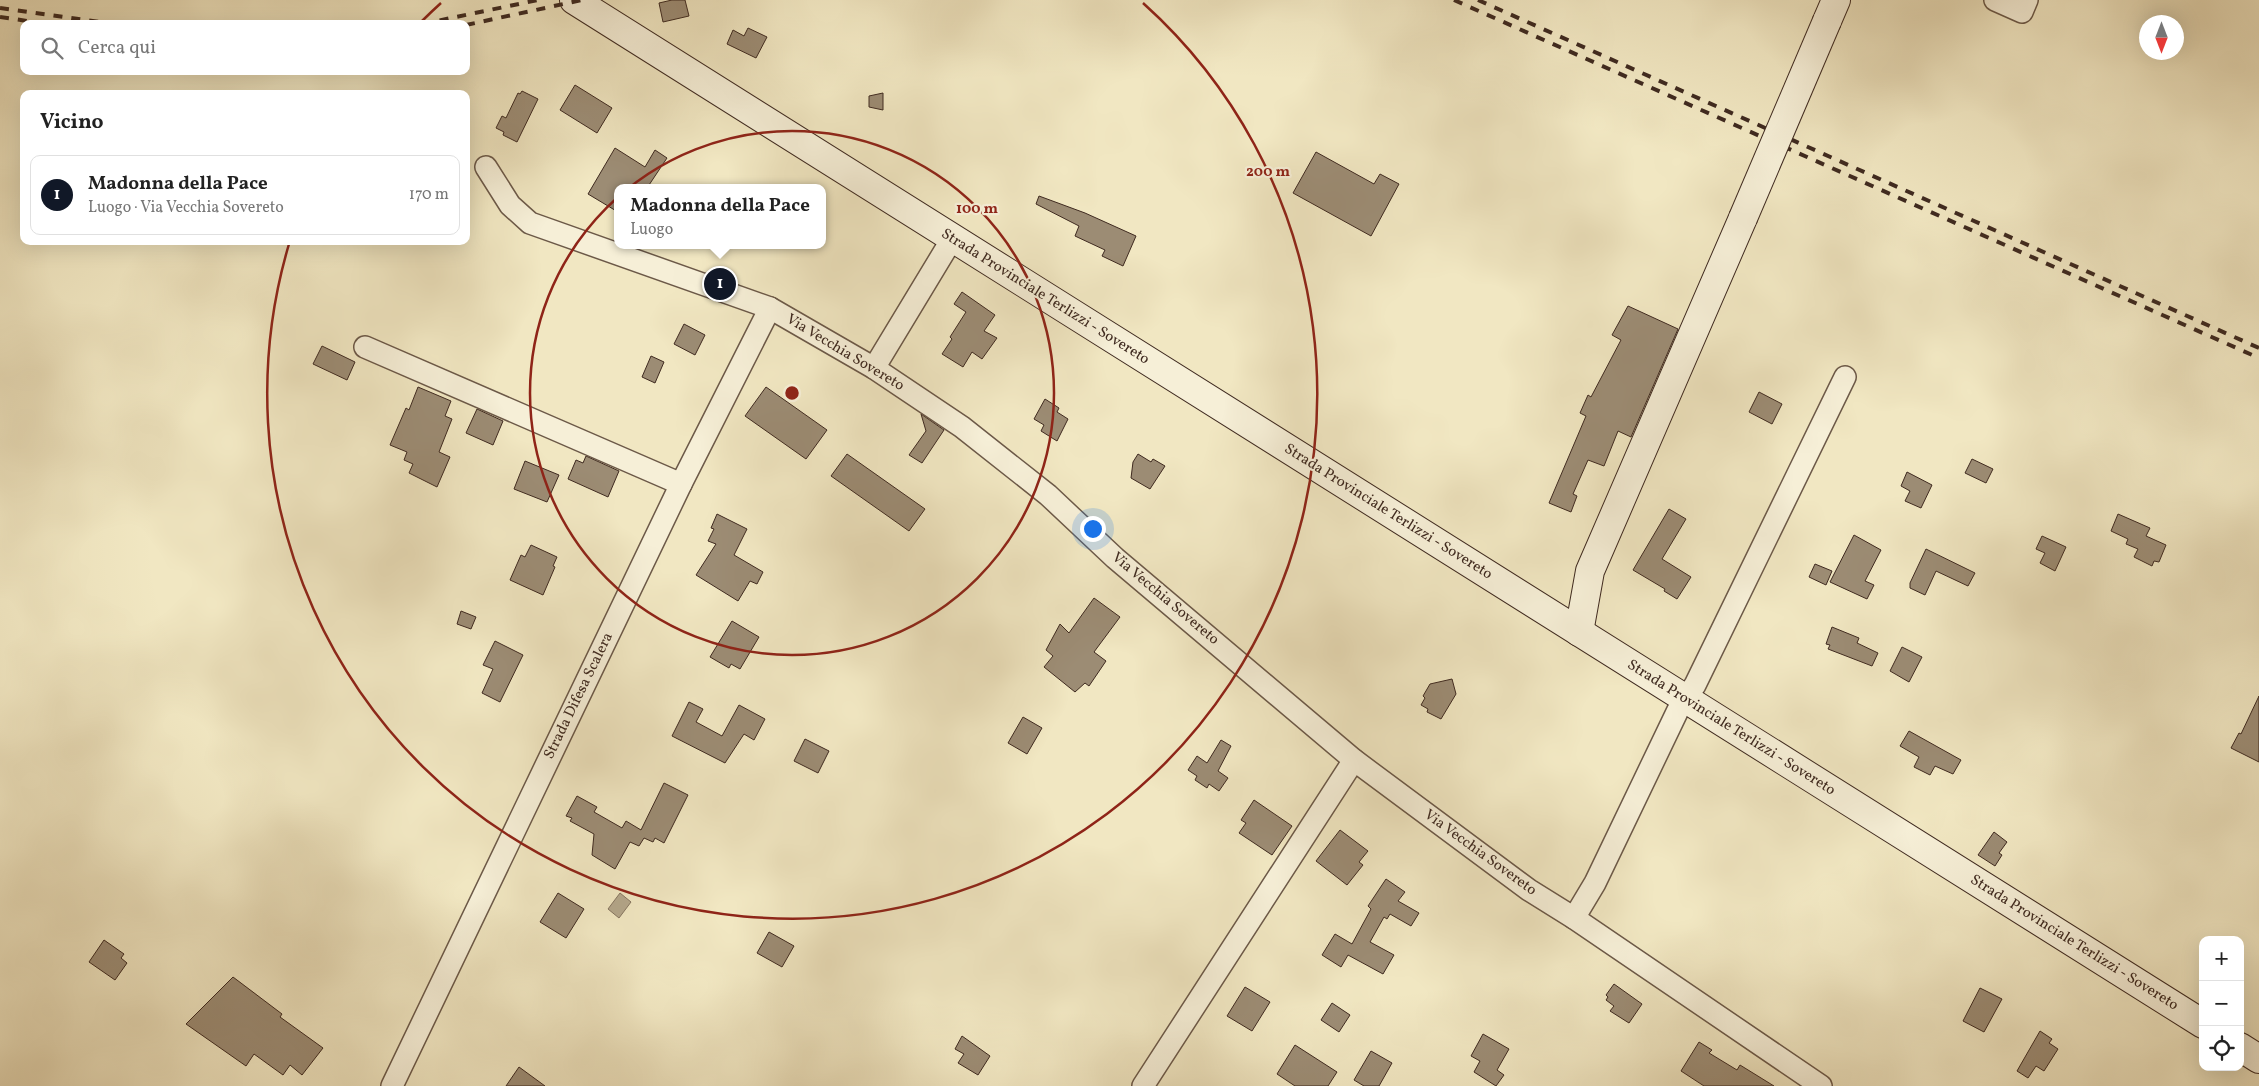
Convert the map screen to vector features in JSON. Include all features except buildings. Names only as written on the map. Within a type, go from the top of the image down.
[{"type":"main road","name":"Strada Provinciale Terlizzi - Sovereto","points":[[574,0],[2199,1021]]},
{"type":"main road","points":[[1579,632],[1590,571],[1832,10]]},
{"type":"main road","points":[[1554,616],[1590,571]]},
{"type":"main road","points":[[2244,1050],[2259,1059]]},
{"type":"street","points":[[1995,0],[2022,12],[2027,0]]},
{"type":"street","name":"Via Vecchia Sovereto","points":[[486,168],[510,205],[530,223],[770,308],[874,368],[962,427],[1048,495],[1115,558],[1354,760],[1528,890],[1574,918],[1821,1086]]},
{"type":"street","points":[[874,368],[952,239]]},
{"type":"street","name":"Strada Difesa Scalera","points":[[392,1086],[681,484],[770,308]]},
{"type":"street","points":[[365,347],[681,484]]},
{"type":"street","points":[[1574,918],[1595,883],[1678,710],[1695,685],[1845,377]]},
{"type":"street","points":[[1143,1086],[1354,760]]},
{"type":"shaded area","points":[[620,893],[631,902],[619,918],[608,909]]},
{"type":"railway","points":[[441,20],[538,0]]},
{"type":"railway","points":[[470,24],[582,0]]},
{"type":"railway","points":[[1454,0],[2259,358]]},
{"type":"railway","points":[[1478,0],[2259,348]]},
{"type":"railway","points":[[0,8],[86,20]]},
{"type":"railway","points":[[0,17],[21,20]]},
{"type":"place","name":"Madonna della Pace","points":[[720,284]]}]
